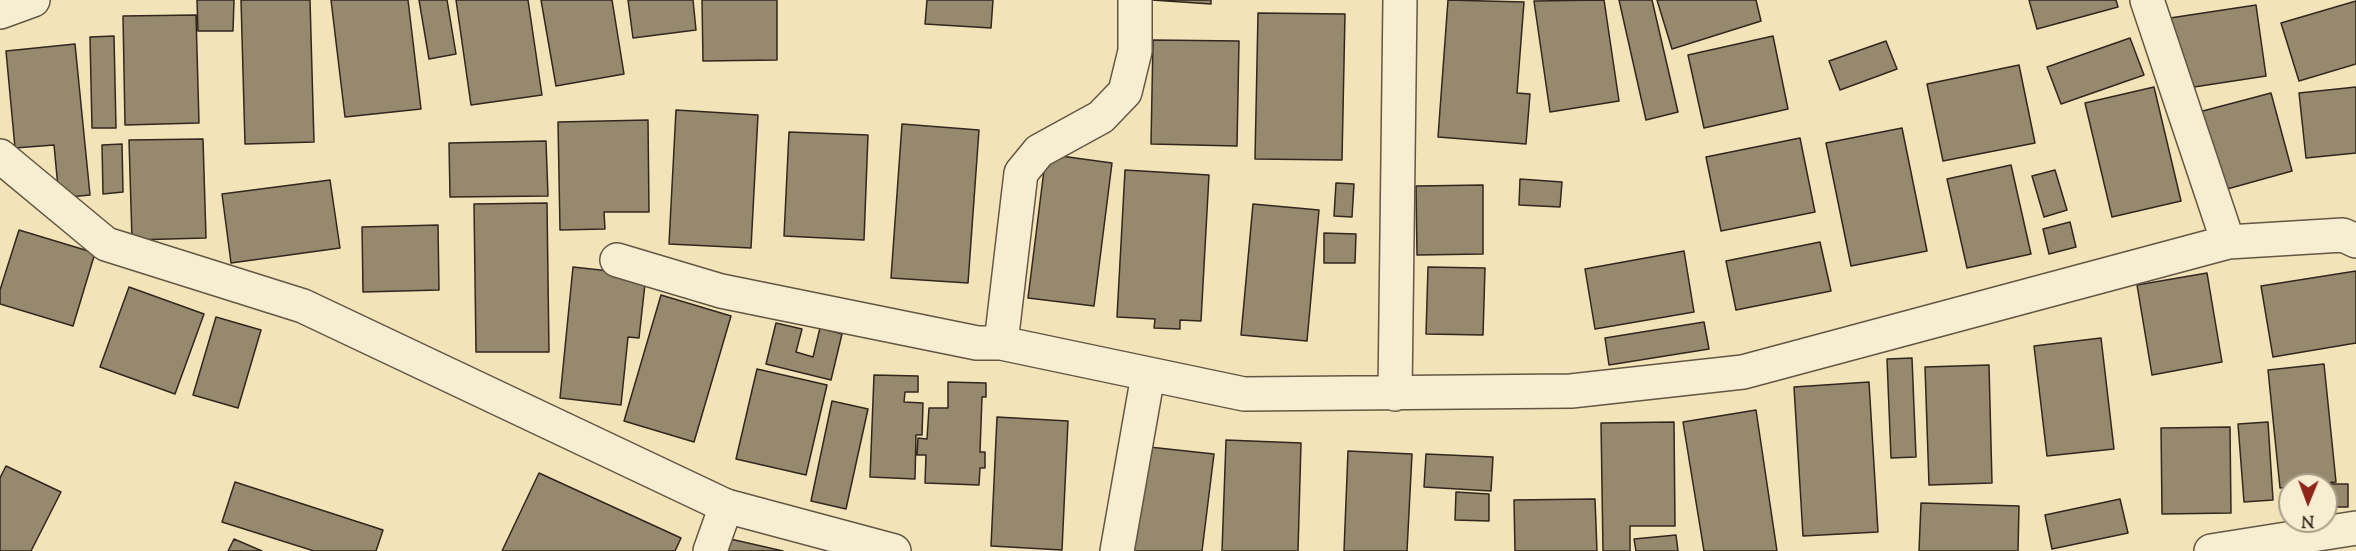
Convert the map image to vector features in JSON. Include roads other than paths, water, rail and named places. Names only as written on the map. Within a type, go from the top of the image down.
[{"type":"street","points":[[0,12],[33,0]]},
{"type":"street","points":[[1001,343],[1021,173],[1039,151],[1101,117],[1125,92],[1136,51],[1135,0]]},
{"type":"street","points":[[1395,394],[1400,0]]},
{"type":"street","points":[[2147,0],[2228,242]]},
{"type":"street","points":[[0,156],[106,244],[303,306],[726,506],[894,551]]},
{"type":"street","points":[[617,260],[721,291],[977,343],[1001,343],[1244,394],[1395,394],[1571,391],[1743,372],[2228,242],[2343,236],[2356,241]]},
{"type":"street","points":[[1117,551],[1148,375]]},
{"type":"street","points":[[710,551],[726,506]]},
{"type":"street","points":[[2211,551],[2356,528]]}]
